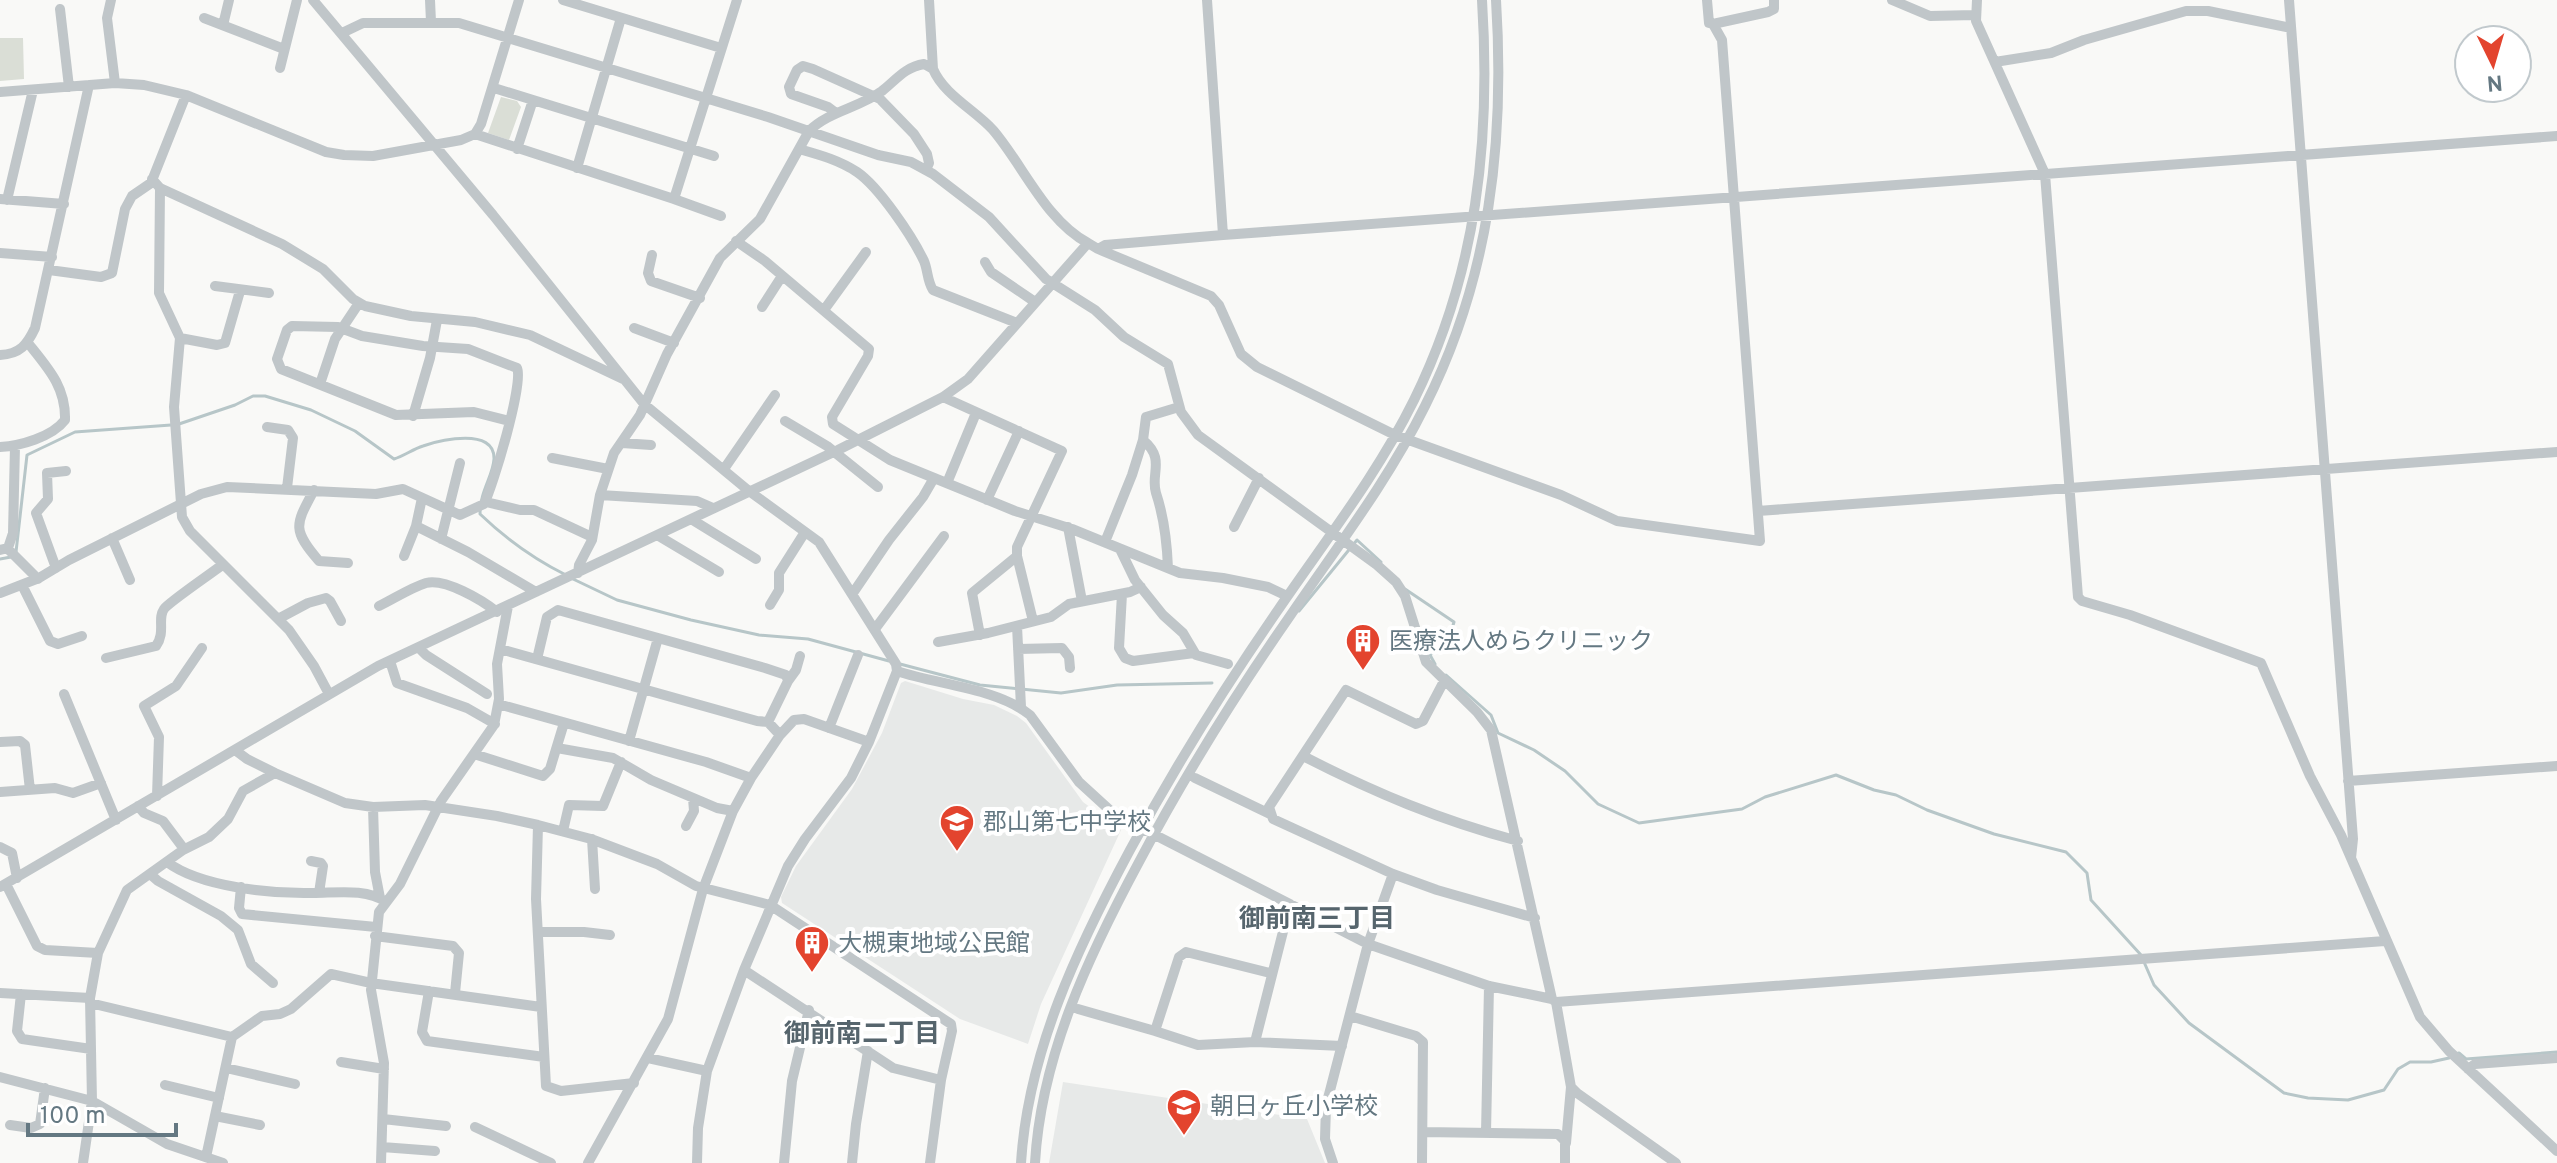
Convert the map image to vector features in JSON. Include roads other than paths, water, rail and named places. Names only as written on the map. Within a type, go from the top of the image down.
[{"type":"street","points":[[111,0],[107,18],[115,83]]},
{"type":"street","points":[[223,25],[229,0]]},
{"type":"street","points":[[280,68],[297,0]]},
{"type":"street","points":[[313,0],[436,145],[644,404],[823,548],[894,660],[897,671],[869,742],[851,778],[788,866],[744,970],[707,1071],[698,1128],[697,1163]]},
{"type":"street","points":[[430,0],[431,22]]},
{"type":"street","points":[[475,134],[494,88],[519,0]]},
{"type":"street","points":[[563,0],[721,48]]},
{"type":"street","points":[[674,199],[737,0]]},
{"type":"street","points":[[929,0],[933,69],[938,78],[992,130],[1031,180],[1044,204],[1093,246],[1211,296],[1219,305],[1241,354],[1257,367],[1395,435],[1561,495],[1617,521],[1760,541],[1722,40],[1713,24],[1709,23],[1707,0]]},
{"type":"street","points":[[1207,0],[1223,235]]},
{"type":"street","points":[[1021,1163],[1036,1074],[1051,1021],[1086,934],[1219,696],[1368,480],[1395,435],[1433,356],[1457,286],[1474,217],[1485,124],[1487,68],[1482,0]]},
{"type":"street","points":[[1035,1163],[1049,1077],[1063,1025],[1099,940],[1153,834],[1231,703],[1385,480],[1446,361],[1470,290],[1488,216],[1499,125],[1496,0]]},
{"type":"street","points":[[1713,24],[1768,12],[1774,9],[1774,0]]},
{"type":"street","points":[[1892,0],[1930,16],[1975,15]]},
{"type":"street","points":[[1977,0],[1975,15],[2045,174],[2078,597],[2082,601],[2130,615],[2261,663],[2420,1017],[2434,1037],[2557,1151]]},
{"type":"street","points":[[2289,0],[2353,839],[2350,859]]},
{"type":"street","points":[[60,9],[69,87]]},
{"type":"street","points":[[1995,62],[2051,53],[2084,40],[2186,11],[2208,11],[2291,28]]},
{"type":"street","points":[[204,18],[284,49]]},
{"type":"street","points":[[577,168],[621,18]]},
{"type":"street","points":[[342,33],[363,23],[459,23],[878,155],[911,162],[989,217],[1052,283],[1095,310],[1124,337],[1168,364],[1179,407],[1198,435],[1396,582],[1405,596],[1426,662],[1488,724],[1518,841],[1571,1087],[1565,1163]]},
{"type":"street","points":[[578,573],[592,537],[608,469],[722,255],[760,219],[809,131],[818,122],[874,96],[909,68],[924,64],[933,69]]},
{"type":"street","points":[[836,113],[828,107],[791,94],[789,87],[797,70],[803,66],[813,69],[874,96],[914,134],[929,156],[926,170]]},
{"type":"street","points":[[0,92],[115,83],[144,85],[186,95],[335,154],[362,157],[436,145],[475,134],[721,216]]},
{"type":"street","points":[[0,355],[16,353],[28,343],[40,312],[89,85]]},
{"type":"street","points":[[494,88],[714,156]]},
{"type":"street","points":[[33,90],[4,200],[64,204]]},
{"type":"street","points":[[186,95],[156,184],[159,293],[180,338],[174,407],[182,517],[190,531],[278,619],[314,666],[329,694]]},
{"type":"street","points":[[517,149],[533,100]]},
{"type":"street","points":[[98,953],[45,950],[37,946],[3,886],[390,661],[835,452],[943,397],[968,379],[1052,283],[1093,246],[2557,136]]},
{"type":"street","points":[[799,149],[839,162],[867,181],[911,238],[924,262],[933,290],[1017,323]]},
{"type":"street","points":[[156,184],[292,250],[323,269],[359,303],[371,309],[437,320],[475,322],[530,335],[625,379]]},
{"type":"street","points":[[49,270],[101,277],[110,275],[127,204],[156,184]]},
{"type":"street","points":[[736,241],[753,251],[869,349],[868,356],[831,418],[833,424],[890,460],[987,500],[1068,527],[1180,573],[1268,587],[1287,596]]},
{"type":"street","points":[[824,310],[866,252]]},
{"type":"street","points":[[0,253],[52,257]]},
{"type":"street","points":[[652,255],[648,273],[651,281],[700,298]]},
{"type":"street","points":[[985,262],[991,272],[1035,302]]},
{"type":"street","points":[[762,307],[782,276]]},
{"type":"street","points":[[215,286],[269,293]]},
{"type":"street","points":[[180,338],[217,345],[225,343],[240,291]]},
{"type":"street","points":[[320,384],[335,339],[359,303]]},
{"type":"street","points":[[413,416],[433,346],[437,320]]},
{"type":"street","points":[[0,593],[38,579],[206,492],[227,487],[376,494],[403,489],[462,515],[486,502],[509,421],[520,376],[517,368],[473,350],[362,336],[343,328],[289,327],[277,364],[281,369],[387,412],[413,416],[466,412],[509,421]]},
{"type":"street","points":[[634,328],[674,343]]},
{"type":"street","points":[[0,447],[15,446],[60,427],[65,418],[61,389],[28,343]]},
{"type":"street","points":[[724,469],[775,395]]},
{"type":"street","points":[[943,397],[1062,451],[1017,547],[1033,621]]},
{"type":"street","points":[[1105,542],[1132,475],[1143,440],[1146,417],[1179,407]]},
{"type":"street","points":[[947,483],[976,413]]},
{"type":"street","points":[[785,421],[835,452],[878,487]]},
{"type":"street","points":[[267,427],[288,430],[293,438],[287,488]]},
{"type":"street","points":[[987,500],[1019,431]]},
{"type":"street","points":[[1143,440],[1150,446],[1156,460],[1155,489],[1167,538],[1168,568]]},
{"type":"street","points":[[622,443],[651,445]]},
{"type":"street","points":[[15,446],[13,533],[4,549],[38,579]]},
{"type":"street","points":[[1758,511],[2557,452]]},
{"type":"street","points":[[552,458],[608,469]]},
{"type":"street","points":[[441,539],[460,463]]},
{"type":"street","points":[[56,568],[36,513],[48,499],[47,473],[66,471]]},
{"type":"street","points":[[853,593],[934,478]]},
{"type":"street","points":[[1234,527],[1259,478]]},
{"type":"street","points":[[314,490],[298,520],[297,529],[319,561],[348,563]]},
{"type":"street","points":[[600,495],[697,501],[713,508]]},
{"type":"street","points":[[404,556],[416,526],[422,498]]},
{"type":"street","points":[[486,502],[534,510],[592,537]]},
{"type":"street","points":[[691,519],[756,559]]},
{"type":"street","points":[[416,526],[536,592]]},
{"type":"street","points":[[1068,527],[1082,601]]},
{"type":"street","points":[[770,605],[779,590],[779,573],[805,532]]},
{"type":"street","points":[[657,535],[719,572]]},
{"type":"street","points":[[875,629],[944,536]]},
{"type":"street","points":[[112,538],[130,580]]},
{"type":"street","points":[[1120,549],[1141,587],[1163,615],[1183,633],[1194,653],[1228,664]]},
{"type":"street","points":[[980,635],[972,593],[1017,556]]},
{"type":"street","points":[[106,658],[158,644],[163,632],[164,610],[222,565]]},
{"type":"street","points":[[379,606],[425,584],[436,582],[485,603],[497,612]]},
{"type":"street","points":[[22,585],[50,641],[58,644],[82,636]]},
{"type":"street","points":[[938,642],[1051,617],[1069,604],[1122,594],[1141,587]]},
{"type":"street","points":[[1122,594],[1119,648],[1127,660],[1194,653]]},
{"type":"street","points":[[278,619],[308,603],[326,598],[341,621]]},
{"type":"street","points":[[381,1163],[384,1069],[371,983],[379,912],[383,900],[405,875],[438,807],[495,724],[497,664],[508,606]]},
{"type":"street","points":[[537,659],[547,617],[558,610],[786,675],[788,681]]},
{"type":"street","points":[[1017,626],[1021,707]]},
{"type":"street","points":[[629,741],[658,638]]},
{"type":"street","points":[[1018,649],[1060,647],[1068,654],[1070,668]]},
{"type":"street","points":[[157,796],[159,737],[144,706],[176,686],[202,648]]},
{"type":"street","points":[[419,648],[487,694]]},
{"type":"street","points":[[500,649],[768,722],[780,735]]},
{"type":"street","points":[[829,728],[858,655]]},
{"type":"street","points":[[768,722],[796,670],[800,656]]},
{"type":"street","points":[[390,661],[397,683],[467,708],[495,724]]},
{"type":"street","points":[[897,671],[994,696],[1021,707],[1079,782],[1114,814],[1368,944],[1489,986],[1554,1001],[2385,941]]},
{"type":"street","points":[[1444,681],[1423,721],[1416,724],[1346,690],[1269,807],[1270,814],[1273,819],[1393,874],[1535,918]]},
{"type":"street","points":[[64,694],[116,820]]},
{"type":"street","points":[[498,704],[751,778]]},
{"type":"street","points":[[588,1163],[668,1019],[703,889],[733,811],[751,778],[780,735],[798,719],[869,742]]},
{"type":"street","points":[[474,754],[543,776],[550,769],[564,723]]},
{"type":"street","points":[[0,742],[20,741],[25,745],[30,790]]},
{"type":"street","points":[[557,748],[597,753],[693,798],[733,811]]},
{"type":"street","points":[[235,750],[275,773],[345,803],[373,807],[438,807],[538,825],[592,839],[657,864],[703,889],[770,905],[949,1022],[952,1031],[941,1080],[930,1163]]},
{"type":"street","points":[[1303,756],[1364,787],[1446,821],[1518,841]]},
{"type":"street","points":[[563,831],[569,805],[603,806],[621,762]]},
{"type":"street","points":[[2348,781],[2557,766]]},
{"type":"street","points":[[83,1163],[92,1101],[90,1001],[98,953],[127,890],[184,849],[209,837],[228,819],[243,791],[275,773]]},
{"type":"street","points":[[1195,778],[1270,814]]},
{"type":"street","points":[[0,792],[58,788],[74,793],[101,783]]},
{"type":"street","points":[[686,826],[694,811],[693,798]]},
{"type":"street","points":[[138,806],[144,813],[163,821],[184,849]]},
{"type":"street","points":[[373,807],[375,872],[383,900]]},
{"type":"street","points":[[538,825],[538,932],[546,1086],[552,1090],[573,1090],[634,1083]]},
{"type":"street","points":[[592,839],[595,889]]},
{"type":"street","points":[[0,847],[12,853],[17,878]]},
{"type":"street","points":[[311,861],[323,866],[319,893]]},
{"type":"street","points":[[167,862],[205,879],[241,887],[319,893],[339,891],[383,900]]},
{"type":"street","points":[[150,874],[221,916],[238,930],[251,964],[273,983]]},
{"type":"street","points":[[1333,1163],[1325,1139],[1324,1117],[1368,944],[1393,874]]},
{"type":"street","points":[[241,887],[239,908],[242,914],[453,946],[459,953],[455,993]]},
{"type":"street","points":[[1255,1042],[1270,973],[1290,904]]},
{"type":"street","points":[[1245,916],[1283,926]]},
{"type":"street","points":[[538,932],[610,935]]},
{"type":"street","points":[[1155,1031],[1179,957],[1186,952],[1270,973]]},
{"type":"street","points":[[744,970],[897,1070],[941,1080]]},
{"type":"street","points":[[200,1158],[215,1116],[232,1037],[262,1016],[291,1009],[331,974],[371,983],[541,1007]]},
{"type":"street","points":[[1486,1133],[1489,986]]},
{"type":"street","points":[[429,991],[422,1032],[427,1041],[544,1057]]},
{"type":"street","points":[[0,993],[90,1001],[232,1037]]},
{"type":"street","points":[[21,994],[17,1031],[22,1039],[91,1049]]},
{"type":"street","points":[[1078,1009],[1198,1045],[1255,1042],[1342,1046]]},
{"type":"street","points":[[784,1163],[792,1081],[809,1010]]},
{"type":"street","points":[[1350,1016],[1416,1036],[1423,1042],[1422,1163]]},
{"type":"street","points":[[852,1163],[868,1051]]},
{"type":"street","points":[[648,1058],[707,1071]]},
{"type":"street","points":[[2468,1069],[2475,1064],[2557,1058]]},
{"type":"street","points":[[341,1062],[384,1069]]},
{"type":"street","points":[[226,1068],[295,1084]]},
{"type":"street","points":[[0,1077],[92,1101],[167,1144],[200,1158],[223,1163]]},
{"type":"street","points":[[165,1085],[219,1098]]},
{"type":"street","points":[[1571,1087],[1676,1163]]},
{"type":"street","points":[[10,1125],[31,1128],[40,1124],[45,1088]]},
{"type":"street","points":[[215,1116],[260,1125]]},
{"type":"street","points":[[383,1119],[446,1126]]},
{"type":"street","points":[[475,1127],[551,1163]]},
{"type":"street","points":[[1423,1132],[1558,1134],[1566,1143]]},
{"type":"street","points":[[382,1147],[435,1151]]},
{"type":"waterway","points":[[179,424],[253,396],[265,396],[311,410],[355,431],[394,459],[441,441],[476,439],[492,449],[494,459],[480,514],[521,548],[566,575]]},
{"type":"waterway","points":[[16,552],[27,455],[75,432],[171,425]]},
{"type":"waterway","points":[[1299,611],[1357,540],[1381,562]]},
{"type":"waterway","points":[[0,559],[11,557]]},
{"type":"waterway","points":[[573,579],[617,600],[691,620],[759,635],[808,639],[889,661]]},
{"type":"waterway","points":[[1405,589],[1454,622],[1449,639],[1430,655],[1435,664]]},
{"type":"waterway","points":[[900,664],[980,685],[1061,693],[1117,685],[1212,683]]},
{"type":"waterway","points":[[1446,675],[1491,715],[1498,733],[1534,750],[1565,771],[1598,804],[1639,823],[1742,809],[1765,797],[1836,775],[1994,834],[2066,852],[2087,873],[2091,900],[2141,955]]},
{"type":"waterway","points":[[2144,962],[2154,985],[2189,1023],[2284,1093],[2348,1100],[2384,1090],[2398,1069],[2410,1062],[2449,1058]]},
{"type":"waterway","points":[[2456,1054],[2466,1059],[2557,1052]]},
{"type":"place","name":"医療法人めらクリニック","points":[[1363,672]]},
{"type":"place","name":"郡山第七中学校","points":[[957,853]]},
{"type":"place","name":"大槻東地域公民館","points":[[812,974]]},
{"type":"place","name":"朝日ヶ丘小学校","points":[[1184,1137]]},
{"type":"district","name":"御前南三丁目","points":[[1317,918]]},
{"type":"district","name":"御前南二丁目","points":[[862,1033]]}]
